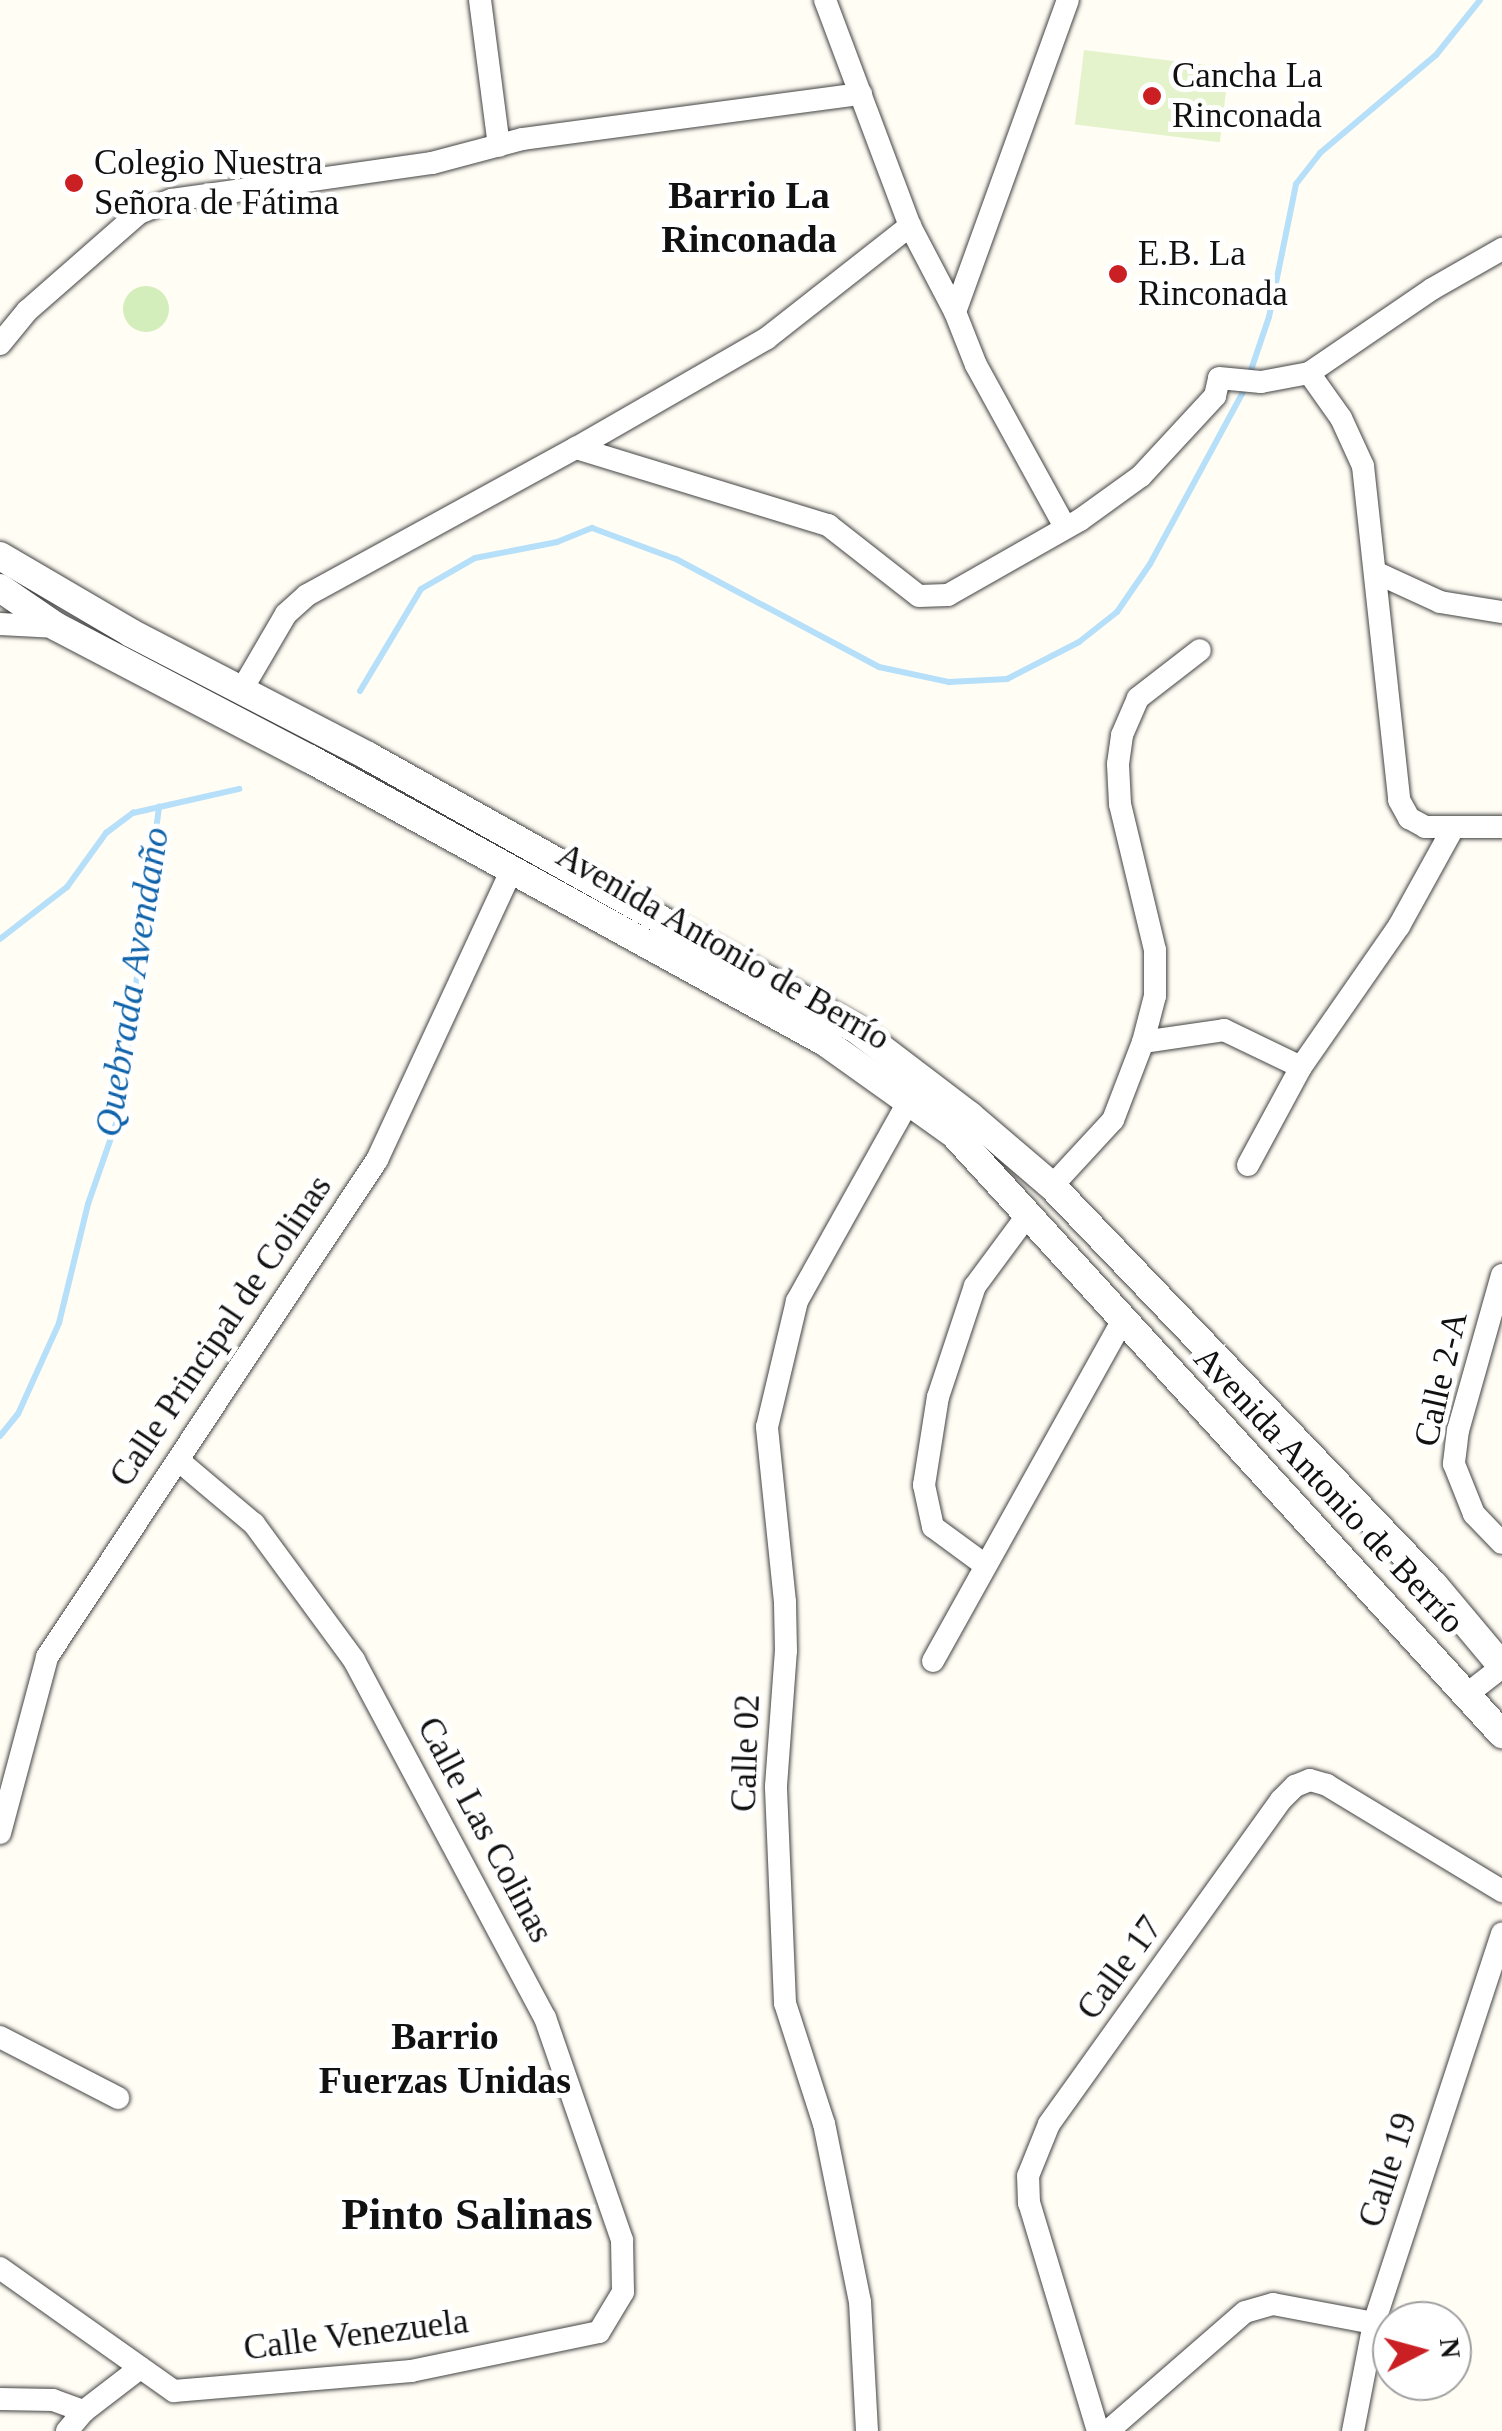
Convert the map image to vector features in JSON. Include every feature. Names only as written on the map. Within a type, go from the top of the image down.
[{"type":"street","points":[[480,0],[499,146]]},
{"type":"street","points":[[825,0],[910,226],[956,312],[976,365],[1066,526]]},
{"type":"street","points":[[956,312],[1068,0]]},
{"type":"street","points":[[0,344],[26,311],[139,213],[172,200],[432,163],[499,146],[861,94]]},
{"type":"street","points":[[242,690],[286,614],[307,594],[576,448],[767,338],[910,226]]},
{"type":"street","points":[[576,448],[828,525],[927,598],[948,595],[1066,526],[1140,476],[1215,396],[1220,378],[1262,382],[1310,373],[1432,289],[1502,249]]},
{"type":"street","points":[[1310,373],[1340,418],[1363,466],[1399,800],[1409,818],[1426,827],[1502,827]]},
{"type":"street","name":"Avenida Antonio de Berrío","points":[[0,556],[856,1029],[970,1116],[1052,1186],[1434,1585],[1502,1667]]},
{"type":"street","points":[[1377,573],[1440,602],[1502,612]]},
{"type":"street","name":"Avenida Antonio de Berrío","points":[[0,588],[57,627],[512,869],[824,1042],[954,1134],[1502,1734]]},
{"type":"street","points":[[0,624],[57,627]]},
{"type":"street","points":[[1052,1186],[1113,1120],[1144,1042],[1155,996],[1155,950],[1120,804],[1119,748],[1138,698],[1200,650]]},
{"type":"street","points":[[1248,1165],[1301,1067],[1399,926],[1452,830]]},
{"type":"street","name":"Calle Principal de Colinas","points":[[0,1833],[47,1657],[377,1160],[512,869]]},
{"type":"street","points":[[1144,1042],[1224,1030],[1301,1067]]},
{"type":"street","name":"Calle 02","points":[[867,2431],[860,2302],[824,2124],[784,2003],[776,1786],[786,1651],[785,1602],[767,1427],[796,1301],[908,1102]]},
{"type":"street","points":[[984,1566],[933,1527],[924,1485],[938,1397],[975,1286],[1026,1217]]},
{"type":"street","name":"Calle 2-A","points":[[1502,1275],[1458,1430],[1454,1464],[1474,1514],[1502,1544]]},
{"type":"street","points":[[932,1661],[1122,1321]]},
{"type":"street","name":"Calle Las Colinas","points":[[178,1460],[254,1524],[364,1677],[545,2018],[622,2240],[623,2292]]},
{"type":"street","points":[[1466,1695],[1502,1667]]},
{"type":"street","name":"Calle 17","points":[[1098,2431],[1030,2203],[1028,2176],[1049,2124],[1281,1800],[1294,1786],[1310,1780],[1327,1785],[1502,1891]]},
{"type":"street","name":"Calle 19","points":[[1381,2301],[1502,1934]]},
{"type":"street","points":[[0,2036],[118,2098]]},
{"type":"street","name":"Calle Venezuela","points":[[0,2268],[174,2390],[411,2371],[599,2332],[623,2292]]},
{"type":"street","points":[[1108,2431],[1246,2312],[1273,2304],[1372,2323]]},
{"type":"street","name":"Calle 19","points":[[1353,2431],[1372,2333]]},
{"type":"street","points":[[67,2431],[84,2411],[140,2368]]},
{"type":"street","points":[[0,2399],[53,2400],[84,2411]]},
{"type":"green space","name":"Cancha La Rinconada","points":[[1084,50],[1229,68],[1220,142],[1075,124]]},
{"type":"green space","points":[[146,286],[162,293],[169,309],[162,325],[146,332],[130,325],[123,309],[130,293]]},
{"type":"waterway","points":[[1249,376],[1269,317],[1296,184],[1320,153],[1436,55],[1480,0]]},
{"type":"waterway","points":[[360,691],[421,589],[475,558],[557,542],[592,528],[676,559],[879,667],[949,682],[1007,679],[1079,642],[1117,612],[1150,564],[1245,388]]},
{"type":"waterway","points":[[0,939],[67,887],[106,833],[133,813],[239,789]]},
{"type":"waterway","name":"Quebrada Avendaño","points":[[0,1436],[18,1414],[59,1323],[88,1204],[119,1115],[159,807]]},
{"type":"place","name":"Cancha La Rinconada","points":[[1152,96]]},
{"type":"place","name":"Colegio Nuestra Señora de Fátima","points":[[74,183]]},
{"type":"place","name":"E.B. La Rinconada","points":[[1118,274]]},
{"type":"district","name":"Barrio La Rinconada","points":[[749,218]]},
{"type":"district","name":"Barrio Fuerzas Unidas","points":[[445,2059]]},
{"type":"district","name":"Pinto Salinas","points":[[467,2215]]}]
